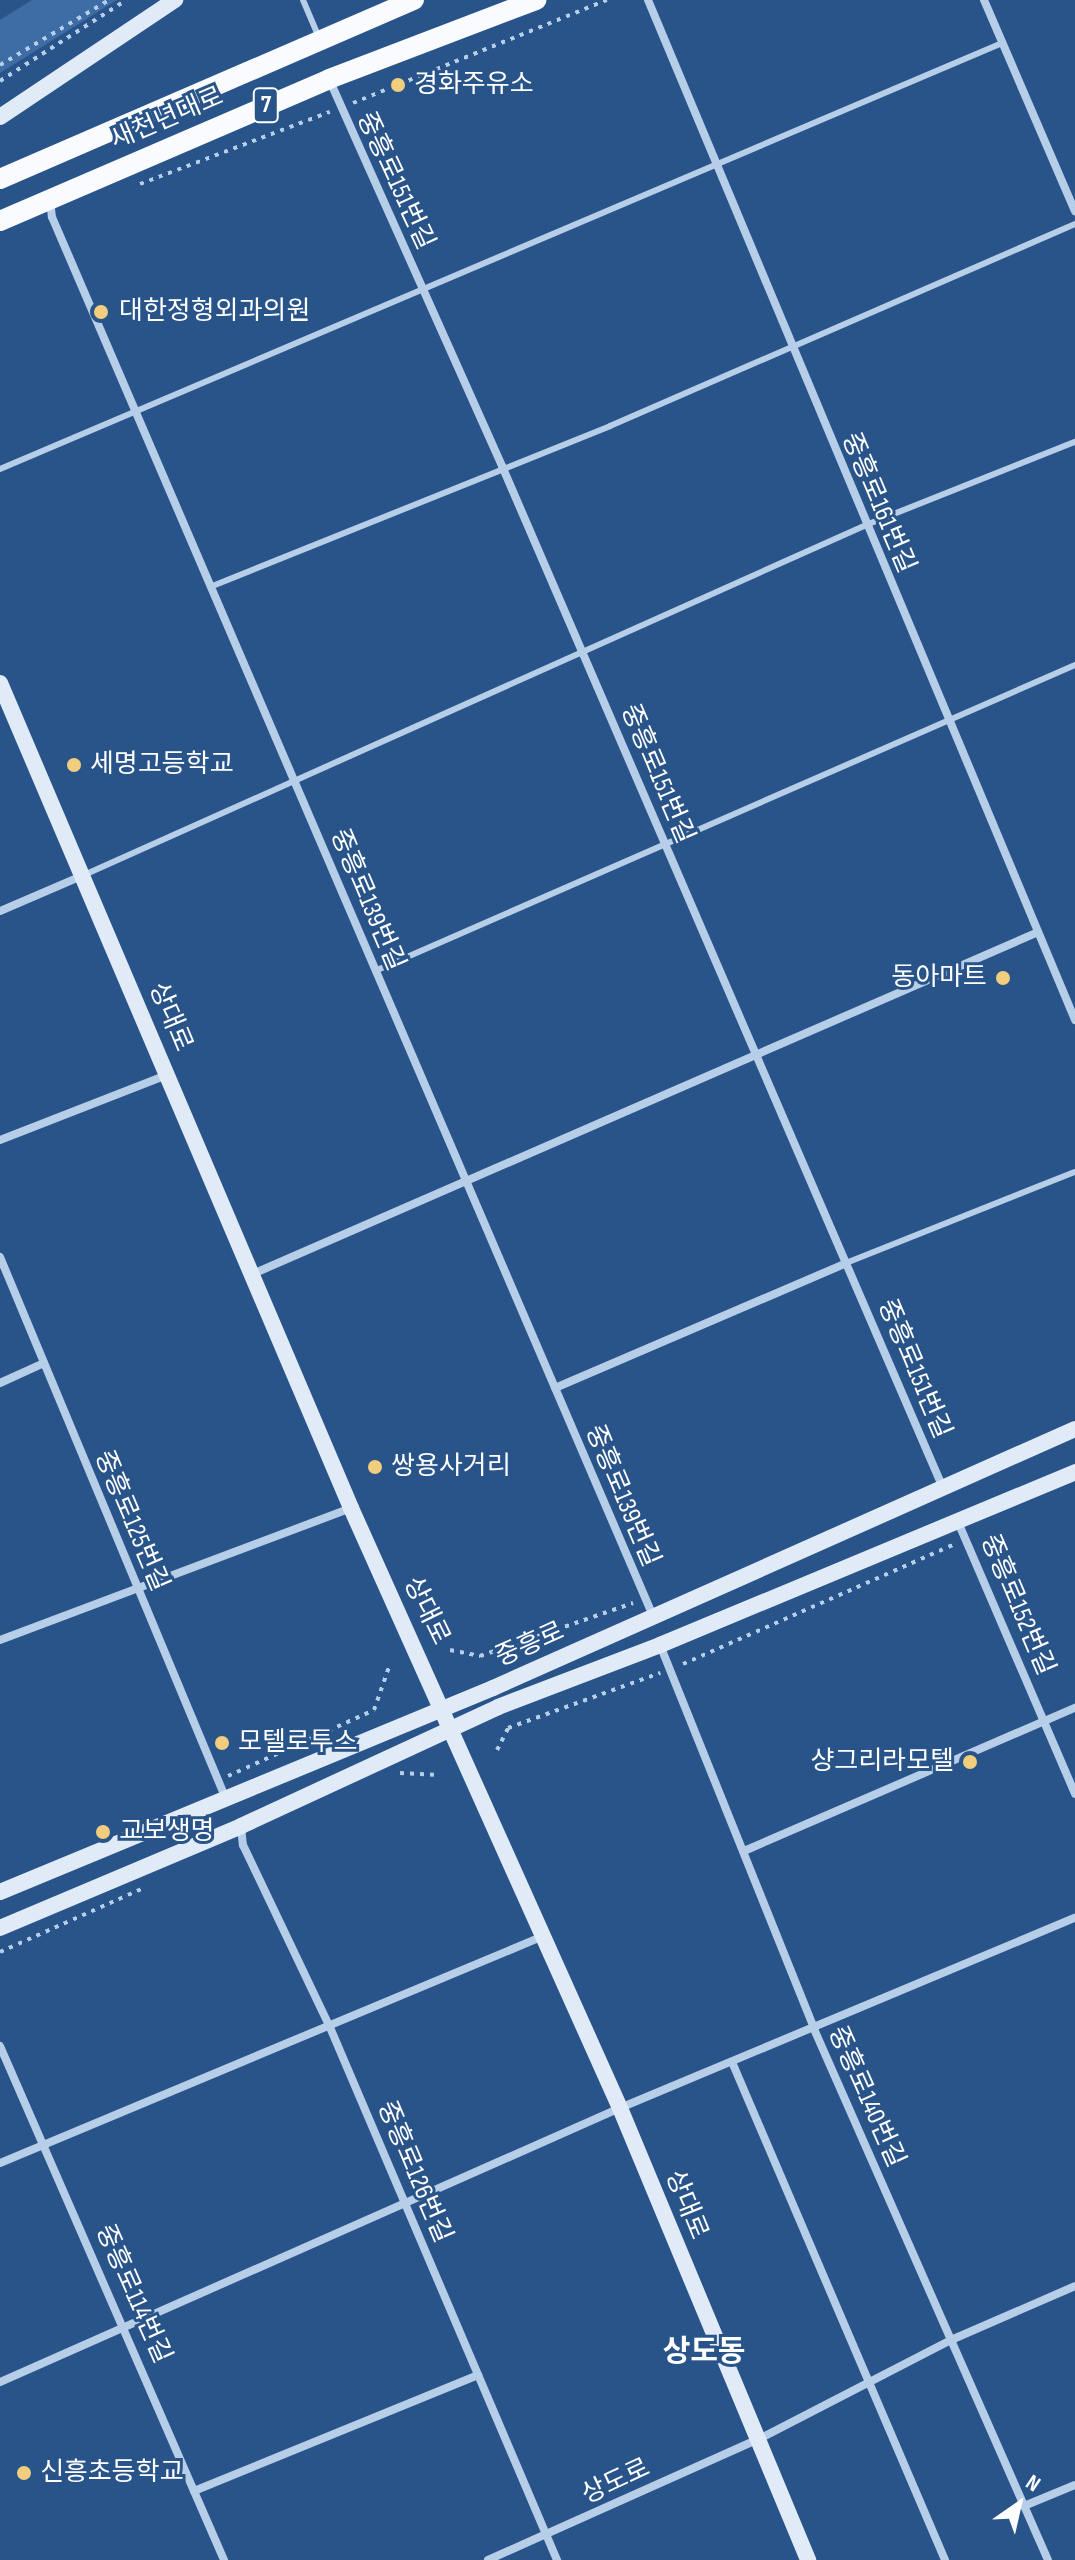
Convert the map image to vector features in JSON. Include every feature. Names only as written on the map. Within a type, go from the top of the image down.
[{"type":"main road","points":[[0,117],[175,0]]},
{"type":"main road","name":"새천년대로","points":[[0,179],[414,0]]},
{"type":"main road","name":"새천년대로","points":[[0,221],[329,79],[536,0]]},
{"type":"main road","name":"상대로","points":[[2,694],[84,875],[255,1273],[351,1508],[444,1708],[541,1937],[620,2108],[808,2560]]},
{"type":"main road","name":"중흥로","points":[[0,1892],[444,1708],[1075,1429]]},
{"type":"main road","name":"중흥로","points":[[0,1928],[241,1826],[452,1727],[660,1645],[1075,1472]]},
{"type":"street","name":"중흥로161번길","points":[[648,0],[1075,1020]]},
{"type":"street","points":[[984,0],[1075,211]]},
{"type":"street","name":"중흥로151번길","points":[[329,79],[339,109],[502,466],[943,1488]]},
{"type":"street","name":"중흥로139번길","points":[[50,198],[52,217],[653,1616]]},
{"type":"street","points":[[0,911],[84,875]]},
{"type":"street","points":[[255,1273],[1038,932]]},
{"type":"street","points":[[0,1140],[168,1074]]},
{"type":"street","name":"중흥로125번길","points":[[0,1257],[226,1799]]},
{"type":"street","points":[[555,1388],[846,1263]]},
{"type":"street","points":[[0,1383],[44,1363]]},
{"type":"street","points":[[0,1640],[136,1586],[351,1508]]},
{"type":"street","name":"중흥로152번길","points":[[958,1522],[968,1538],[1075,1794]]},
{"type":"street","name":"중흥로140번길","points":[[660,1645],[814,2029],[1048,2560]]},
{"type":"street","points":[[744,1851],[1075,1708]]},
{"type":"street","name":"중흥로126번길","points":[[241,1826],[243,1845],[329,2025],[557,2560]]},
{"type":"street","points":[[0,2382],[128,2329],[620,2108],[1075,1918]]},
{"type":"street","points":[[0,2163],[541,1937]]},
{"type":"street","name":"중흥로114번길","points":[[0,2046],[128,2329],[224,2560]]},
{"type":"street","points":[[732,2062],[945,2560]]},
{"type":"street","name":"상도로","points":[[488,2560],[759,2439],[951,2340],[1075,2286]]},
{"type":"street","points":[[194,2491],[478,2375]]},
{"type":"street","points":[[1024,2506],[1075,2485]]},
{"type":"lane","points":[[303,0],[319,40]]},
{"type":"lane","points":[[0,469],[1002,43]]},
{"type":"lane","points":[[210,587],[792,347],[1075,224]]},
{"type":"lane","points":[[84,875],[292,778],[866,525],[1075,442]]},
{"type":"lane","points":[[375,971],[1075,665]]},
{"type":"lane","points":[[846,1263],[1075,1172]]},
{"type":"path","points":[[0,65],[109,0]]},
{"type":"path","points":[[0,81],[126,0]]},
{"type":"path","points":[[138,185],[339,109],[607,0]]},
{"type":"path","points":[[497,1750],[508,1728],[672,1669],[968,1538]]},
{"type":"path","points":[[450,1650],[480,1656],[644,1599]]},
{"type":"shaded area","points":[[32,0],[117,0],[0,73],[0,20]]},
{"type":"place","name":"경화주유소","points":[[398,85]]},
{"type":"place","name":"대한정형외과의원","points":[[101,312]]},
{"type":"place","name":"세명고등학교","points":[[74,765]]},
{"type":"place","name":"동아마트","points":[[1003,978]]},
{"type":"place","name":"쌍용사거리","points":[[375,1467]]},
{"type":"place","name":"모텔로투스","points":[[222,1743]]},
{"type":"place","name":"샹그리라모텔","points":[[970,1762]]},
{"type":"place","name":"교보생명","points":[[103,1832]]},
{"type":"place","name":"신흥초등학교","points":[[24,2473]]},
{"type":"district","name":"상도동","points":[[704,2352]]}]
